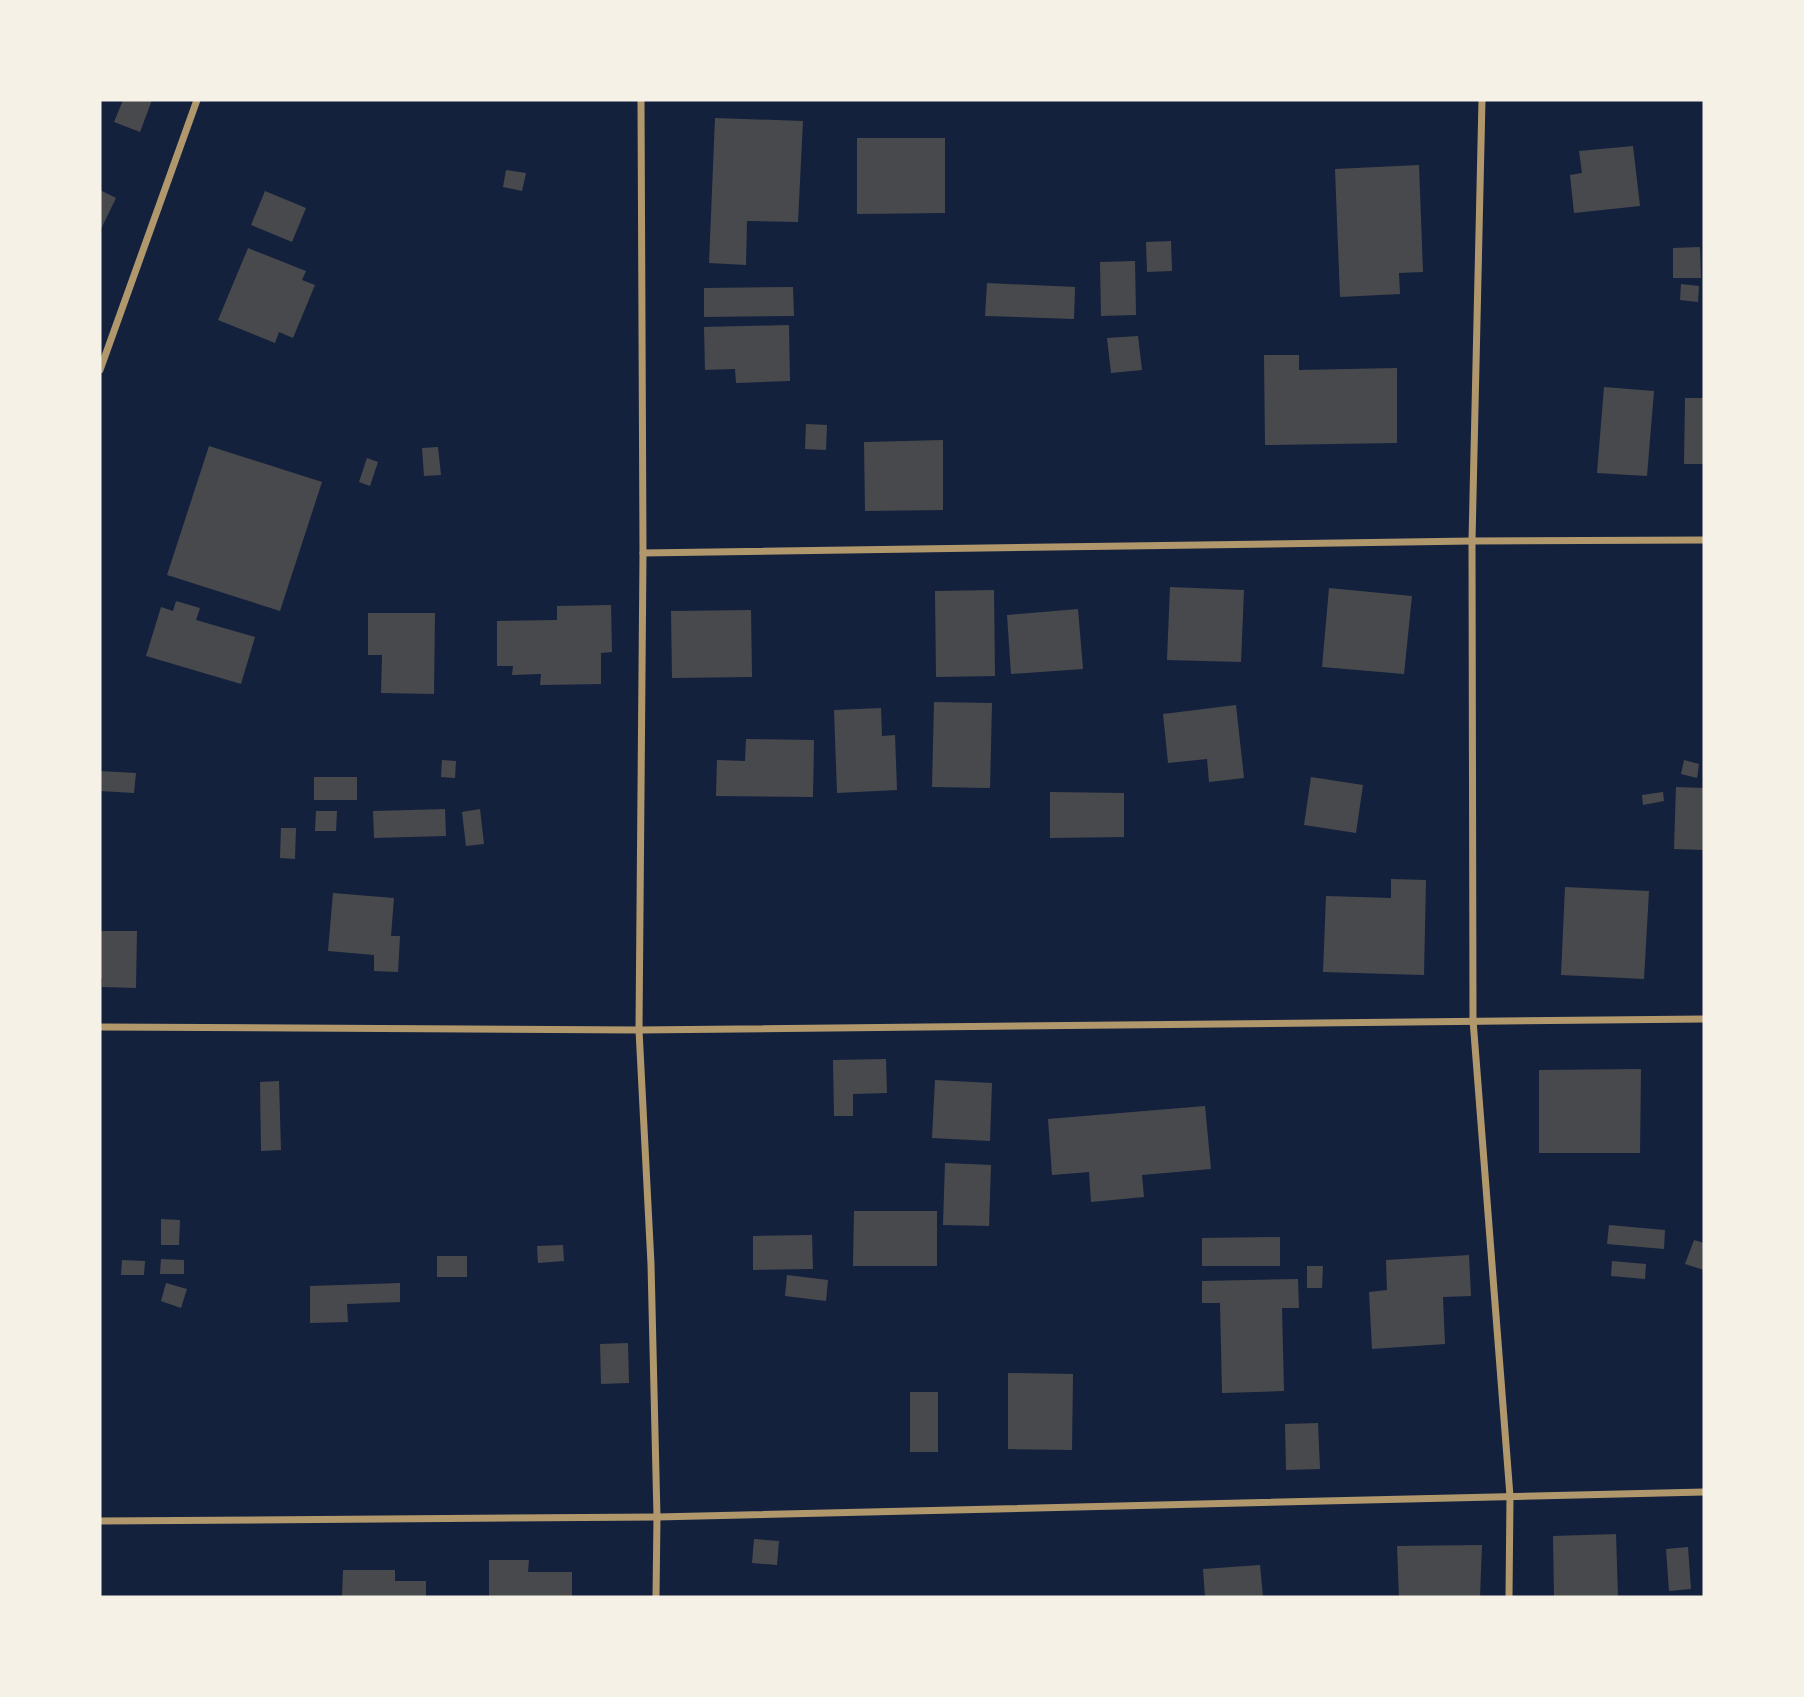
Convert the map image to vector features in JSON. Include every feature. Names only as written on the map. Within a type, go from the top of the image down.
[{"type":"street","points":[[100,370],[197,100]]},
{"type":"street","points":[[641,100],[643,553],[639,1030],[650,1264],[657,1517],[656,1597]]},
{"type":"street","points":[[1482,100],[1472,541],[1473,1020],[1510,1496],[1509,1597]]},
{"type":"street","points":[[643,553],[1704,540]]},
{"type":"street","points":[[100,1027],[639,1030],[1704,1019]]},
{"type":"street","points":[[100,1521],[657,1517],[1704,1492]]},
{"type":"building","points":[[123,100],[152,100],[140,132],[114,122]]},
{"type":"building","points":[[715,118],[803,121],[798,222],[747,221],[746,265],[709,263]]},
{"type":"building","points":[[857,138],[945,138],[945,213],[857,214]]},
{"type":"building","points":[[1633,146],[1640,206],[1574,213],[1570,175],[1582,173],[1579,151]]},
{"type":"building","points":[[1419,165],[1423,272],[1399,273],[1400,294],[1340,297],[1335,169]]},
{"type":"building","points":[[506,170],[526,173],[522,191],[503,187]]},
{"type":"building","points":[[100,190],[116,198],[100,231]]},
{"type":"building","points":[[265,191],[306,208],[292,242],[251,225]]},
{"type":"building","points":[[1171,241],[1172,271],[1147,272],[1146,242]]},
{"type":"building","points":[[1700,247],[1701,278],[1673,278],[1673,248]]},
{"type":"building","points":[[248,248],[306,271],[302,280],[315,285],[293,338],[279,332],[275,343],[218,320]]},
{"type":"building","points":[[1135,261],[1136,315],[1101,316],[1100,262]]},
{"type":"building","points":[[987,283],[1075,287],[1074,319],[985,316]]},
{"type":"building","points":[[1681,284],[1699,286],[1698,302],[1680,300]]},
{"type":"building","points":[[793,287],[794,316],[704,317],[704,288]]},
{"type":"building","points":[[789,325],[790,381],[736,383],[735,369],[705,370],[704,327]]},
{"type":"building","points":[[1138,336],[1142,370],[1111,373],[1107,338]]},
{"type":"building","points":[[1264,355],[1299,355],[1299,370],[1397,368],[1397,443],[1265,445]]},
{"type":"building","points":[[1604,387],[1654,391],[1647,476],[1597,473]]},
{"type":"building","points":[[1685,398],[1704,398],[1704,464],[1684,464]]},
{"type":"building","points":[[806,424],[827,425],[826,450],[805,449]]},
{"type":"building","points":[[943,440],[943,510],[865,511],[864,442]]},
{"type":"building","points":[[209,446],[322,482],[280,611],[167,575]]},
{"type":"building","points":[[438,447],[441,475],[424,476],[422,448]]},
{"type":"building","points":[[367,458],[378,462],[370,486],[359,482]]},
{"type":"building","points":[[1170,587],[1244,590],[1241,662],[1167,660]]},
{"type":"building","points":[[1329,588],[1412,596],[1404,674],[1322,667]]},
{"type":"building","points":[[994,590],[995,676],[936,677],[935,591]]},
{"type":"building","points":[[176,601],[200,608],[196,620],[255,637],[241,684],[146,656],[161,607],[173,611]]},
{"type":"building","points":[[611,605],[612,652],[601,653],[601,684],[540,685],[541,674],[512,675],[513,666],[497,666],[497,621],[557,620],[557,606]]},
{"type":"building","points":[[1078,609],[1083,669],[1011,674],[1007,615]]},
{"type":"building","points":[[751,610],[752,677],[672,678],[671,611]]},
{"type":"building","points":[[368,613],[435,613],[434,694],[381,693],[382,655],[368,655]]},
{"type":"building","points":[[934,702],[992,703],[990,788],[932,787]]},
{"type":"building","points":[[1236,705],[1244,778],[1209,782],[1207,759],[1168,763],[1163,714]]},
{"type":"building","points":[[881,708],[882,736],[895,735],[897,790],[837,793],[834,710]]},
{"type":"building","points":[[746,739],[814,740],[813,797],[716,796],[717,760],[745,761]]},
{"type":"building","points":[[442,760],[456,761],[455,778],[441,777]]},
{"type":"building","points":[[1684,760],[1699,764],[1697,778],[1681,774]]},
{"type":"building","points":[[100,771],[136,773],[134,793],[100,791]]},
{"type":"building","points":[[314,777],[357,777],[357,800],[314,800]]},
{"type":"building","points":[[1311,777],[1363,785],[1356,833],[1304,825]]},
{"type":"building","points":[[1676,787],[1704,788],[1704,850],[1674,849]]},
{"type":"building","points":[[1050,792],[1124,793],[1124,837],[1050,838]]},
{"type":"building","points":[[1663,792],[1664,801],[1643,805],[1642,795]]},
{"type":"building","points":[[445,809],[446,836],[374,838],[373,811]]},
{"type":"building","points":[[480,809],[484,844],[466,846],[462,812]]},
{"type":"building","points":[[316,811],[337,811],[336,831],[315,831]]},
{"type":"building","points":[[281,828],[296,828],[295,859],[280,858]]},
{"type":"building","points":[[1391,879],[1426,880],[1424,975],[1323,972],[1326,896],[1391,898]]},
{"type":"building","points":[[1565,887],[1649,891],[1644,979],[1561,975]]},
{"type":"building","points":[[333,893],[394,898],[391,936],[400,936],[398,972],[374,971],[374,955],[328,951]]},
{"type":"building","points":[[100,931],[137,931],[136,988],[102,987]]},
{"type":"building","points":[[886,1059],[887,1093],[853,1094],[853,1116],[834,1116],[833,1060]]},
{"type":"building","points":[[1641,1069],[1640,1153],[1539,1153],[1539,1070]]},
{"type":"building","points":[[935,1080],[992,1083],[990,1141],[932,1138]]},
{"type":"building","points":[[279,1081],[281,1150],[261,1151],[260,1082]]},
{"type":"building","points":[[1205,1106],[1211,1169],[1142,1175],[1144,1197],[1091,1202],[1089,1172],[1052,1175],[1048,1119]]},
{"type":"building","points":[[945,1163],[991,1165],[989,1226],[943,1225]]},
{"type":"building","points":[[854,1211],[937,1211],[937,1266],[853,1266]]},
{"type":"building","points":[[161,1219],[180,1220],[179,1245],[161,1245]]},
{"type":"building","points":[[1609,1225],[1665,1230],[1664,1249],[1607,1244]]},
{"type":"building","points":[[812,1235],[813,1269],[753,1270],[753,1236]]},
{"type":"building","points":[[1280,1237],[1280,1266],[1202,1266],[1202,1238]]},
{"type":"building","points":[[1694,1240],[1704,1243],[1704,1270],[1685,1264]]},
{"type":"building","points":[[563,1245],[564,1261],[538,1263],[537,1246]]},
{"type":"building","points":[[1469,1255],[1471,1296],[1443,1297],[1445,1344],[1372,1349],[1369,1292],[1387,1290],[1386,1260]]},
{"type":"building","points":[[437,1256],[467,1256],[467,1277],[437,1277]]},
{"type":"building","points":[[161,1259],[184,1260],[184,1274],[160,1274]]},
{"type":"building","points":[[122,1260],[145,1261],[144,1275],[121,1275]]},
{"type":"building","points":[[1612,1261],[1646,1264],[1645,1279],[1611,1276]]},
{"type":"building","points":[[1307,1266],[1323,1266],[1322,1288],[1307,1288]]},
{"type":"building","points":[[787,1275],[828,1280],[826,1301],[785,1296]]},
{"type":"building","points":[[1298,1279],[1299,1308],[1282,1308],[1284,1391],[1222,1393],[1220,1303],[1202,1303],[1202,1281]]},
{"type":"building","points":[[166,1283],[187,1289],[181,1308],[161,1301]]},
{"type":"building","points":[[400,1283],[400,1302],[347,1304],[348,1322],[310,1323],[310,1286]]},
{"type":"building","points":[[628,1343],[629,1383],[601,1384],[600,1344]]},
{"type":"building","points":[[1008,1373],[1073,1374],[1072,1450],[1008,1449]]},
{"type":"building","points":[[910,1392],[938,1392],[938,1452],[910,1452]]},
{"type":"building","points":[[1318,1423],[1320,1469],[1286,1470],[1285,1424]]},
{"type":"building","points":[[1616,1534],[1618,1597],[1554,1597],[1553,1536]]},
{"type":"building","points":[[754,1539],[779,1541],[777,1565],[752,1563]]},
{"type":"building","points":[[1482,1545],[1480,1597],[1399,1597],[1397,1546]]},
{"type":"building","points":[[1688,1547],[1691,1589],[1669,1591],[1666,1549]]},
{"type":"building","points":[[489,1560],[529,1560],[528,1572],[572,1572],[572,1597],[489,1597]]},
{"type":"building","points":[[1260,1565],[1263,1597],[1205,1597],[1203,1569]]},
{"type":"building","points":[[343,1570],[395,1570],[395,1581],[426,1581],[426,1597],[342,1597]]}]
